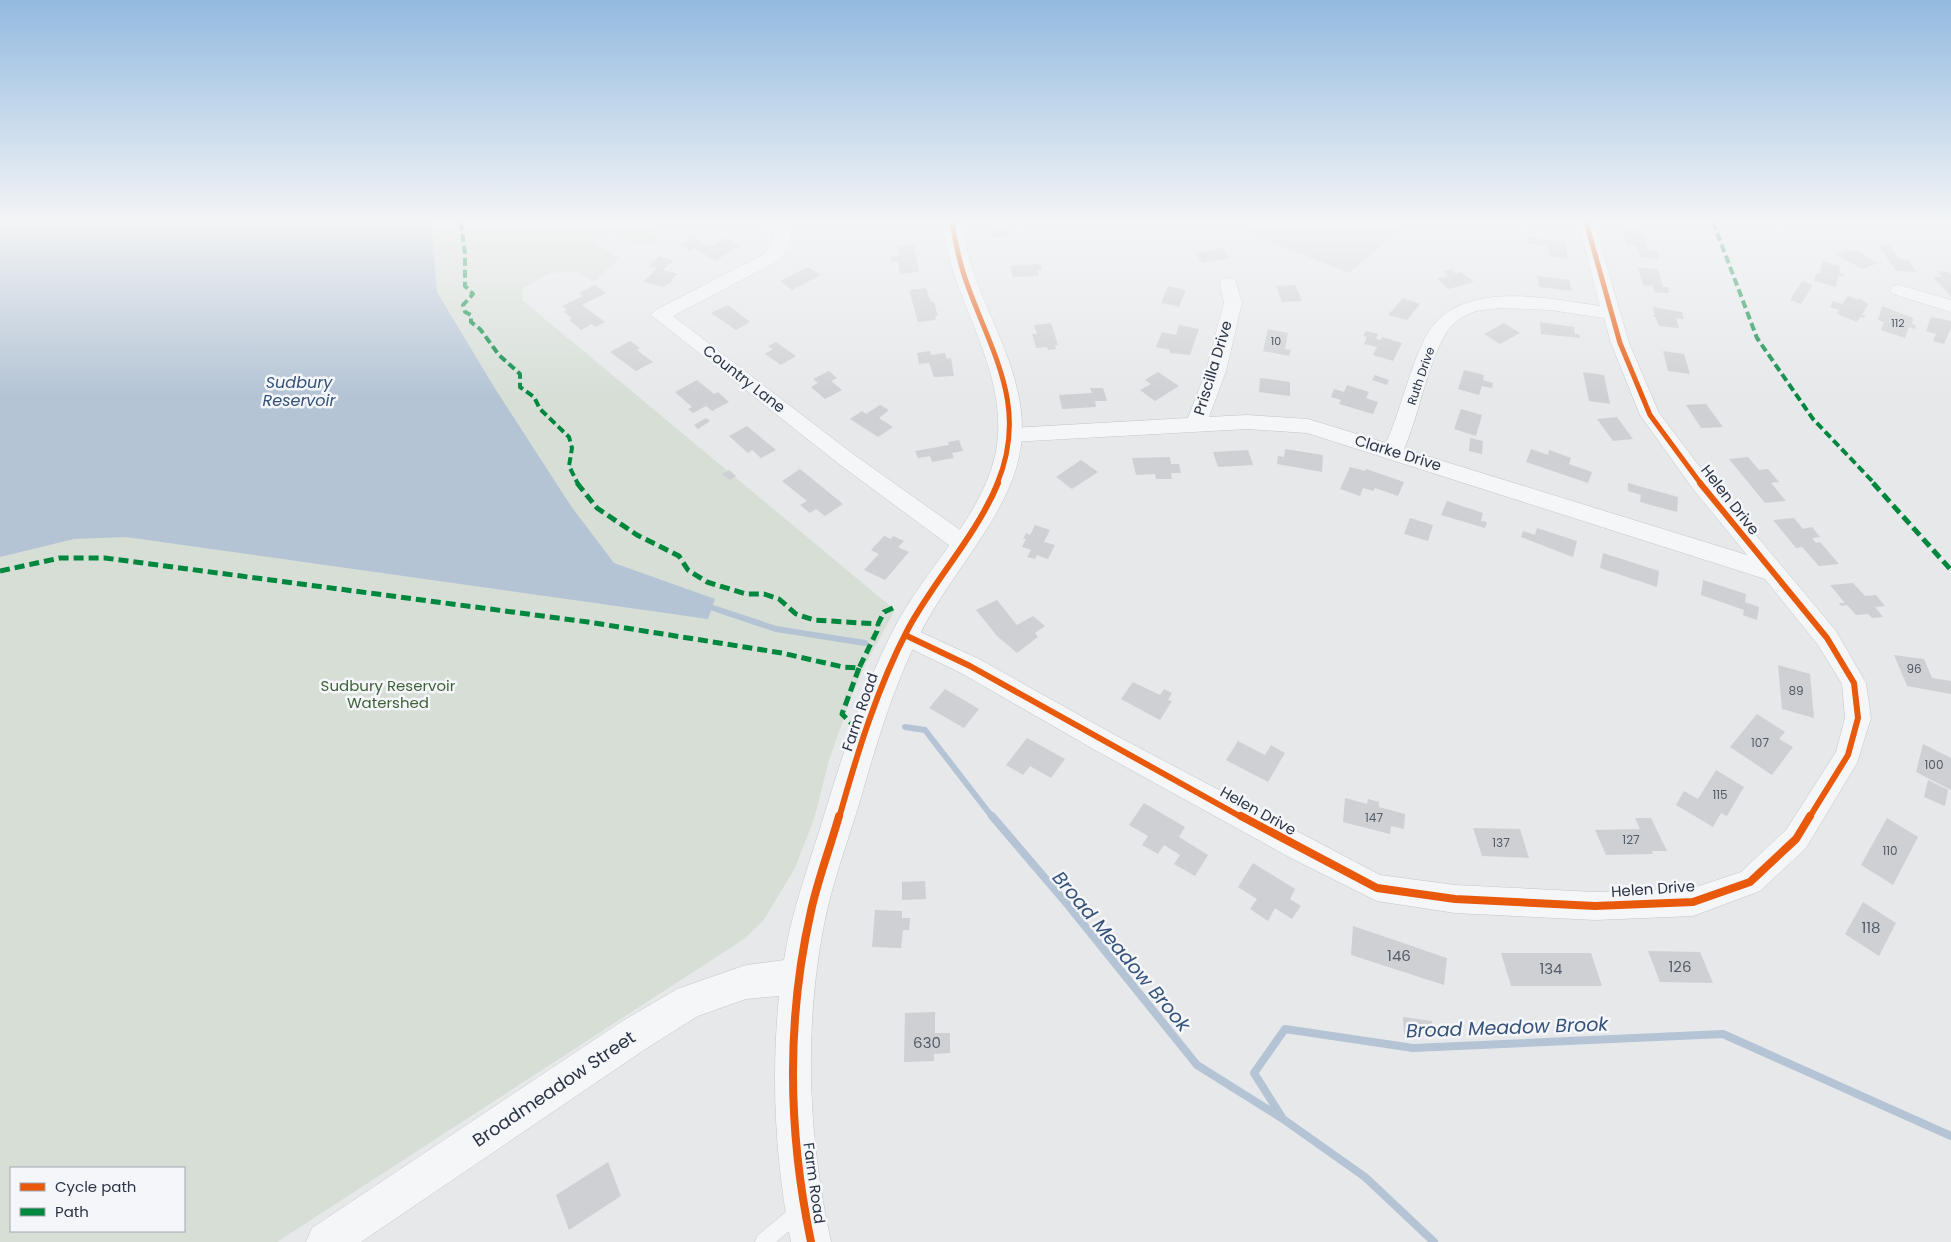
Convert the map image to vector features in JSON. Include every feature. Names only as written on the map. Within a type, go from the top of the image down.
[{"type":"street","name":"Country Lane","points":[[728,280],[660,315],[846,458],[962,543]]},
{"type":"street","name":"Farm Road","points":[[807,1225],[796,1150],[792,1084],[794,1022],[799,976],[810,910],[866,727],[880,688],[905,635],[933,585],[990,500],[1003,473],[1010,435],[1010,419],[1003,378],[966,280]]},
{"type":"street","name":"Helen Drive","points":[[905,635],[970,666],[1121,751],[1377,888],[1455,899],[1595,906],[1693,902],[1750,882],[1796,839],[1848,755],[1858,718],[1854,683],[1827,638],[1701,484],[1650,415],[1620,343],[1602,280]]},
{"type":"street","name":"Priscilla Drive","points":[[1196,424],[1216,371],[1233,303],[1229,283]]},
{"type":"street","points":[[1899,290],[1951,306]]},
{"type":"street","name":"Ruth Drive","points":[[1392,452],[1402,432],[1420,374],[1434,340],[1448,318],[1469,307],[1497,302],[1537,304],[1611,313]]},
{"type":"street","name":"Clarke Drive","points":[[1010,435],[1247,422],[1308,426],[1772,572]]},
{"type":"street","name":"Broadmeadow Street","points":[[326,1242],[610,1051],[689,1001],[746,982],[799,976]]},
{"type":"lane","points":[[762,1242],[807,1225]]},
{"type":"green space","name":"Sudbury Reservoir Watershed","points":[[0,280],[538,280],[523,288],[522,300],[895,610],[864,667],[851,698],[829,760],[814,819],[795,868],[763,921],[744,939],[277,1242],[0,1242]]},
{"type":"water","name":"Sudbury Reservoir","points":[[0,280],[436,280],[437,292],[494,387],[571,506],[614,563],[715,599],[708,619],[126,537],[74,539],[0,557]]},
{"type":"building","points":[[645,280],[673,281],[664,287],[643,282]]},
{"type":"building","points":[[782,280],[811,280],[792,290],[780,281]]},
{"type":"building","points":[[1438,280],[1471,280],[1474,282],[1449,289]]},
{"type":"building","points":[[1538,280],[1569,280],[1572,291],[1539,287]]},
{"type":"building","points":[[1642,280],[1661,280],[1663,287],[1668,287],[1669,293],[1654,292],[1653,286],[1643,285]]},
{"type":"building","points":[[1814,280],[1837,280],[1836,287]]},
{"type":"building","points":[[1936,280],[1951,280],[1951,296]]},
{"type":"building","points":[[1802,281],[1813,285],[1801,304],[1790,300]]},
{"type":"building","points":[[595,285],[606,293],[582,305],[605,322],[596,327],[592,324],[581,330],[569,320],[572,318],[564,312],[567,310],[562,306],[583,296],[579,293]]},
{"type":"building","points":[[1295,285],[1302,301],[1282,302],[1276,286]]},
{"type":"building","points":[[1168,286],[1186,290],[1179,307],[1161,303]]},
{"type":"building","points":[[926,288],[931,302],[934,302],[938,316],[935,316],[936,320],[918,322],[909,290]]},
{"type":"building","points":[[1848,296],[1858,300],[1859,298],[1868,304],[1862,315],[1866,316],[1864,318],[1860,317],[1857,322],[1837,314],[1839,310],[1830,307],[1833,301],[1842,304]]},
{"type":"building","points":[[1403,298],[1420,304],[1407,320],[1388,315]]},
{"type":"building","points":[[728,305],[750,322],[736,330],[711,313]]},
{"type":"building","points":[[1882,306],[1913,318],[1912,324],[1916,326],[1915,329],[1909,327],[1905,338],[1881,330],[1884,322],[1878,320]]},
{"type":"building","points":[[1653,307],[1682,312],[1684,319],[1676,318],[1679,328],[1659,326],[1656,318],[1652,315],[1655,315]]},
{"type":"building","points":[[1931,317],[1951,321],[1951,328],[1944,344],[1933,341],[1936,334],[1926,331]]},
{"type":"building","points":[[1540,322],[1574,327],[1575,334],[1579,334],[1580,338],[1541,334]]},
{"type":"building","points":[[1051,323],[1058,345],[1055,345],[1056,349],[1048,350],[1047,347],[1036,348],[1032,334],[1037,334],[1034,325]]},
{"type":"building","points":[[1504,323],[1520,333],[1500,344],[1484,334]]},
{"type":"building","points":[[1179,325],[1199,329],[1190,355],[1170,353],[1170,350],[1156,347],[1162,332],[1176,335]]},
{"type":"building","points":[[1268,329],[1288,333],[1285,349],[1291,350],[1289,356],[1263,351]]},
{"type":"building","points":[[1366,331],[1378,334],[1376,339],[1381,340],[1382,337],[1402,343],[1393,361],[1373,355],[1377,347],[1364,344],[1367,337],[1363,336]]},
{"type":"building","points":[[630,341],[640,348],[637,350],[653,362],[636,371],[610,352]]},
{"type":"building","points":[[776,342],[796,356],[781,365],[765,354],[773,349],[768,346]]},
{"type":"building","points":[[930,351],[931,355],[945,353],[947,359],[951,358],[954,376],[934,377],[929,363],[919,364],[917,353]]},
{"type":"building","points":[[1663,351],[1684,354],[1690,374],[1668,371]]},
{"type":"building","points":[[1464,370],[1484,375],[1483,380],[1493,383],[1492,388],[1482,386],[1479,395],[1458,389]]},
{"type":"building","points":[[829,371],[837,378],[831,381],[842,390],[825,399],[811,387],[818,383],[813,379]]},
{"type":"building","points":[[1158,372],[1179,386],[1155,401],[1140,390],[1151,384],[1145,380]]},
{"type":"building","points":[[1583,372],[1604,375],[1610,404],[1589,401]]},
{"type":"building","points":[[1375,375],[1389,380],[1387,385],[1372,380]]},
{"type":"building","points":[[1260,378],[1290,382],[1290,396],[1259,392]]},
{"type":"building","points":[[697,380],[714,394],[718,392],[729,402],[712,411],[706,406],[693,413],[688,409],[692,407],[675,392]]},
{"type":"building","points":[[1347,385],[1369,392],[1366,398],[1378,402],[1373,414],[1339,404],[1341,400],[1331,397],[1334,389],[1344,392]]},
{"type":"building","points":[[1090,388],[1103,388],[1107,401],[1095,401],[1096,407],[1062,409],[1059,395],[1092,393]]},
{"type":"building","points":[[1706,404],[1723,427],[1701,428],[1686,405]]},
{"type":"building","points":[[880,405],[889,410],[879,418],[893,427],[878,437],[850,419],[862,411],[866,414]]},
{"type":"building","points":[[1461,409],[1482,415],[1476,436],[1454,429]]},
{"type":"building","points":[[1617,417],[1633,439],[1613,441],[1597,419]]},
{"type":"building","points":[[706,418],[710,421],[698,429],[694,425]]},
{"type":"building","points":[[747,426],[776,450],[761,458],[752,450],[748,453],[729,436]]},
{"type":"building","points":[[1470,438],[1483,441],[1482,454],[1469,451]]},
{"type":"building","points":[[959,440],[963,451],[952,453],[954,458],[932,462],[930,456],[918,458],[915,451],[949,445],[948,442]]},
{"type":"building","points":[[1285,449],[1323,455],[1322,472],[1277,464],[1278,456],[1284,457]]},
{"type":"building","points":[[1531,449],[1548,455],[1549,450],[1571,458],[1569,464],[1592,472],[1588,483],[1526,462]]},
{"type":"building","points":[[1248,450],[1253,465],[1218,467],[1213,452]]},
{"type":"building","points":[[1170,457],[1171,464],[1179,464],[1181,473],[1171,473],[1172,479],[1156,479],[1155,474],[1136,475],[1132,458]]},
{"type":"building","points":[[1748,457],[1759,470],[1768,469],[1779,482],[1771,483],[1786,501],[1765,503],[1729,459]]},
{"type":"building","points":[[1081,460],[1098,472],[1072,489],[1056,477]]},
{"type":"building","points":[[1350,467],[1365,471],[1366,469],[1404,482],[1398,496],[1375,488],[1373,491],[1363,488],[1360,496],[1340,489]]},
{"type":"building","points":[[800,469],[843,504],[825,516],[816,509],[810,513],[800,505],[807,501],[782,481]]},
{"type":"building","points":[[729,470],[736,476],[730,480],[722,474]]},
{"type":"building","points":[[1628,483],[1678,497],[1677,512],[1640,502],[1641,495],[1628,491]]},
{"type":"building","points":[[1447,501],[1483,513],[1481,521],[1487,522],[1485,528],[1441,515]]},
{"type":"building","points":[[1410,518],[1433,525],[1428,541],[1404,534]]},
{"type":"building","points":[[1794,518],[1803,529],[1812,527],[1820,537],[1812,538],[1816,543],[1820,542],[1839,564],[1819,566],[1802,547],[1796,548],[1773,520]]},
{"type":"building","points":[[1035,525],[1050,530],[1044,542],[1055,545],[1048,559],[1037,555],[1035,559],[1027,557],[1031,550],[1022,547],[1026,539],[1023,539],[1026,533],[1030,535]]},
{"type":"building","points":[[1537,528],[1577,541],[1573,557],[1521,537],[1523,531],[1535,535]]},
{"type":"building","points":[[884,536],[891,539],[893,536],[904,541],[898,547],[909,552],[885,580],[864,570],[879,554],[871,550]]},
{"type":"building","points":[[1603,553],[1659,571],[1657,587],[1600,568]]},
{"type":"building","points":[[1703,580],[1746,594],[1745,602],[1759,607],[1757,620],[1743,615],[1744,610],[1701,595]]},
{"type":"building","points":[[1853,583],[1865,596],[1876,595],[1885,606],[1875,607],[1883,617],[1872,618],[1868,614],[1856,615],[1847,605],[1841,606],[1839,603],[1845,603],[1830,585]]},
{"type":"building","points":[[997,600],[1017,625],[1033,616],[1045,626],[1035,633],[1038,637],[1017,653],[997,636],[976,610]]},
{"type":"building","points":[[1894,655],[1924,659],[1932,678],[1951,681],[1951,694],[1907,686]]},
{"type":"building","points":[[1778,665],[1810,674],[1814,718],[1782,709]]},
{"type":"building","points":[[1133,682],[1160,695],[1164,689],[1172,693],[1168,700],[1172,701],[1160,720],[1121,699]]},
{"type":"building","points":[[945,689],[979,709],[964,728],[929,708]]},
{"type":"building","points":[[1757,714],[1785,732],[1779,739],[1793,747],[1772,775],[1730,747]]},
{"type":"building","points":[[1027,738],[1065,759],[1051,778],[1030,766],[1023,775],[1006,765]]},
{"type":"building","points":[[1238,741],[1265,755],[1271,745],[1285,753],[1268,782],[1226,760]]},
{"type":"building","points":[[1923,744],[1951,758],[1951,790],[1916,772]]},
{"type":"building","points":[[1716,770],[1744,787],[1727,816],[1721,813],[1713,827],[1676,805],[1684,791],[1698,799]]},
{"type":"building","points":[[1928,780],[1948,790],[1945,806],[1924,797]]},
{"type":"building","points":[[1345,798],[1367,804],[1368,799],[1379,802],[1379,807],[1405,814],[1404,829],[1391,826],[1390,834],[1343,822]]},
{"type":"building","points":[[1144,803],[1185,827],[1179,837],[1208,855],[1195,876],[1174,864],[1180,855],[1164,845],[1158,854],[1142,845],[1148,836],[1129,825]]},
{"type":"building","points":[[1635,818],[1651,818],[1667,851],[1652,851],[1653,854],[1606,855],[1595,830],[1640,829]]},
{"type":"building","points":[[1887,818],[1918,837],[1893,885],[1861,865]]},
{"type":"building","points":[[1473,828],[1520,829],[1529,858],[1482,856]]},
{"type":"building","points":[[1253,863],[1295,889],[1290,899],[1301,906],[1292,919],[1275,908],[1268,921],[1250,909],[1257,899],[1238,887]]},
{"type":"building","points":[[925,881],[926,899],[902,900],[902,882]]},
{"type":"building","points":[[1863,902],[1896,923],[1879,956],[1845,934]]},
{"type":"building","points":[[875,910],[902,911],[902,918],[910,918],[909,930],[903,930],[901,948],[872,947]]},
{"type":"building","points":[[1353,926],[1447,958],[1444,985],[1351,955]]},
{"type":"building","points":[[1648,951],[1700,952],[1713,983],[1660,982]]},
{"type":"building","points":[[1501,953],[1591,953],[1602,986],[1511,986]]},
{"type":"building","points":[[935,1012],[935,1033],[950,1033],[950,1053],[934,1054],[934,1061],[904,1062],[905,1013]]},
{"type":"building","points":[[1403,1017],[1432,1021],[1435,1037],[1404,1034]]},
{"type":"building","points":[[608,1162],[621,1196],[569,1230],[556,1195]]},
{"type":"waterway","name":"Broad Meadow Brook","points":[[710,607],[776,629],[865,643]]},
{"type":"waterway","name":"Broad Meadow Brook","points":[[905,727],[925,730],[993,818]]},
{"type":"waterway","name":"Broad Meadow Brook","points":[[992,816],[1068,905],[1197,1065],[1283,1119]]},
{"type":"waterway","name":"Broad Meadow Brook","points":[[1283,1119],[1254,1073],[1285,1029],[1413,1048],[1723,1034],[1951,1136]]},
{"type":"waterway","points":[[1283,1119],[1365,1177],[1434,1242]]},
{"type":"marked path","points":[[465,280],[465,286],[473,294],[463,305],[465,312],[471,315],[471,322],[480,329],[499,355],[520,374],[520,387],[534,397],[540,409],[569,437],[572,448],[569,466],[572,475],[581,490],[597,508],[637,535],[679,556],[688,570],[707,582],[746,594],[764,594],[779,599],[796,614],[814,620],[878,624],[884,612],[895,607]]},
{"type":"marked path","points":[[1735,280],[1757,338],[1813,419],[1892,503],[1951,570]]},
{"type":"marked path","points":[[0,571],[60,558],[105,558],[588,622],[782,653],[843,667],[859,668],[877,631],[878,624]]},
{"type":"marked path","points":[[859,668],[842,714],[864,736]]},
{"type":"cycle path","points":[[811,1242],[797,1161],[793,1119],[792,1076],[793,1033],[797,991],[811,909],[863,741],[897,651],[920,607],[966,539],[994,492],[1004,468],[1009,445],[1010,416],[1006,387],[998,360],[966,280]]},
{"type":"cycle path","points":[[905,635],[970,666],[1104,742],[1377,888],[1455,899],[1595,906],[1693,902],[1750,882],[1796,839],[1848,755],[1858,718],[1854,683],[1827,638],[1701,484],[1650,415],[1620,343],[1602,280]]}]
